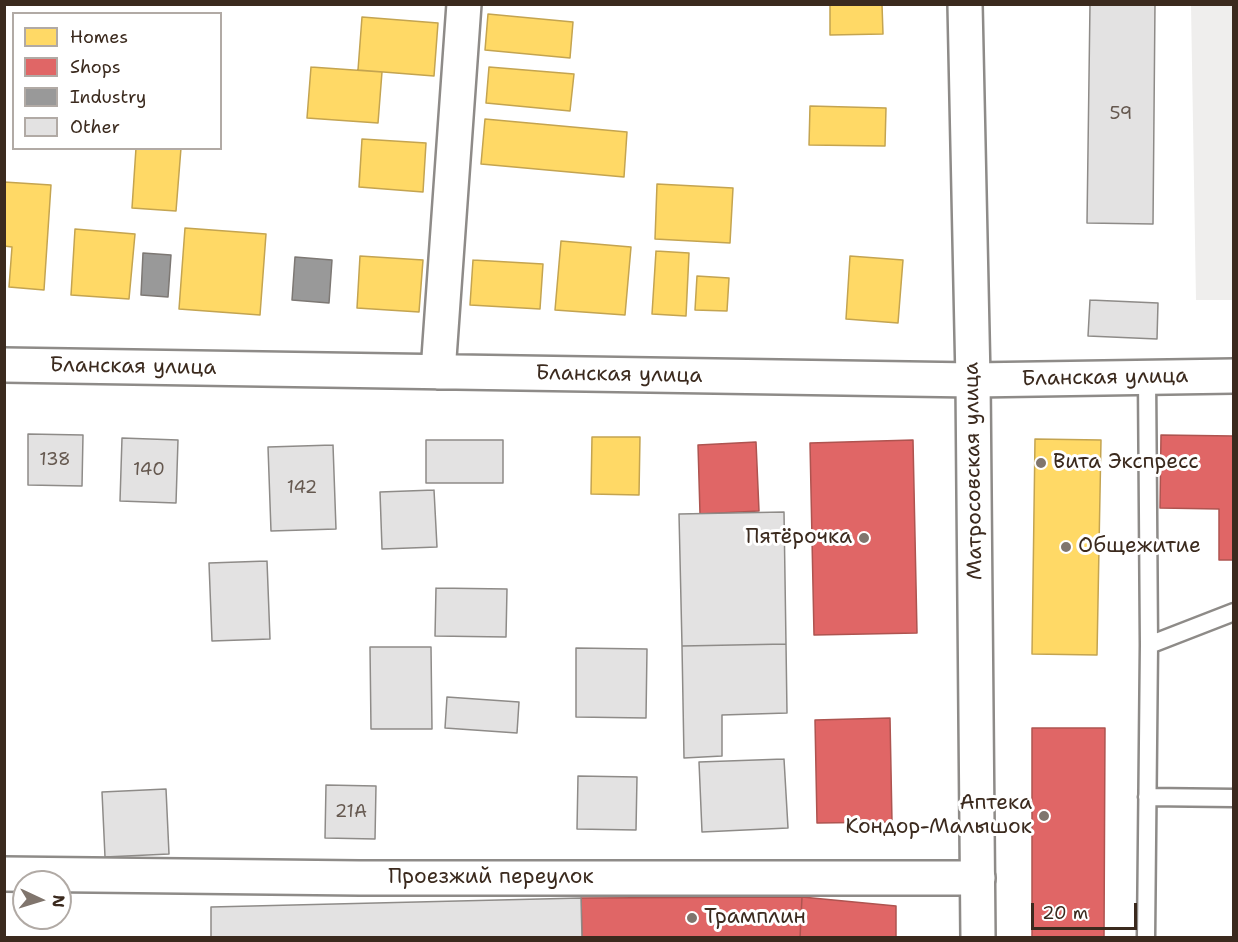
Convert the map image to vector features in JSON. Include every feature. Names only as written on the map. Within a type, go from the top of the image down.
[{"type":"main road","points":[[438,372],[464,4]]},
{"type":"main road","name":"Матросовская улица","points":[[965,4],[973,380],[978,938]]},
{"type":"main road","name":"Бланская улица","points":[[4,365],[973,380],[1233,376]]},
{"type":"main road","name":"Проезжий переулок","points":[[4,874],[348,878],[978,878]]},
{"type":"lane","points":[[1146,938],[1149,645],[1147,377]]},
{"type":"lane","points":[[1149,645],[1233,612]]},
{"type":"lane","points":[[1147,797],[1233,798]]},
{"type":"shaded area","points":[[1191,5],[1233,5],[1233,300],[1196,300]]},
{"type":"building: Homes","points":[[830,4],[882,4],[883,34],[830,35]]},
{"type":"building: Homes","points":[[488,14],[573,22],[570,58],[485,50]]},
{"type":"building: Homes","points":[[362,17],[438,23],[434,76],[358,70]]},
{"type":"building: Homes","points":[[311,67],[382,72],[378,123],[307,118]]},
{"type":"building: Homes","points":[[489,67],[574,74],[570,111],[486,103]]},
{"type":"building: Homes","points":[[810,106],[886,108],[885,146],[809,145]]},
{"type":"building: Homes","points":[[485,119],[627,132],[624,177],[481,164]]},
{"type":"building: Homes","points":[[362,139],[426,143],[423,192],[359,187]]},
{"type":"building: Homes","points":[[136,150],[181,150],[176,211],[132,208]]},
{"type":"building: Homes","points":[[4,182],[51,185],[44,290],[9,287],[12,247],[4,246]]},
{"type":"building: Homes","points":[[657,184],[733,188],[730,243],[655,239]]},
{"type":"building: Homes","points":[[185,228],[266,234],[260,315],[179,309]]},
{"type":"building: Homes","points":[[75,229],[135,234],[129,299],[71,295]]},
{"type":"building: Homes","points":[[561,241],[631,247],[625,315],[555,310]]},
{"type":"building: Homes","points":[[656,251],[689,253],[686,316],[652,314]]},
{"type":"building: Homes","points":[[360,256],[423,260],[419,312],[357,308]]},
{"type":"building: Homes","points":[[850,256],[903,260],[898,323],[846,319]]},
{"type":"building: Homes","points":[[473,260],[543,264],[540,309],[470,305]]},
{"type":"building: Homes","points":[[697,276],[729,278],[727,311],[695,310]]},
{"type":"building: Homes","points":[[592,437],[640,437],[639,495],[591,494]]},
{"type":"building: Homes","name":"Общежитие","points":[[1035,439],[1101,440],[1097,655],[1032,654]]},
{"type":"building: Shops","points":[[1161,435],[1234,436],[1234,560],[1219,560],[1219,509],[1160,508]]},
{"type":"building: Shops","name":"Пятёрочка","points":[[913,440],[917,633],[814,635],[810,443]]},
{"type":"building: Shops","points":[[756,442],[759,511],[700,514],[698,445]]},
{"type":"building: Shops","points":[[890,718],[892,822],[817,823],[815,720]]},
{"type":"building: Shops","points":[[1032,728],[1105,728],[1104,938],[1032,938]]},
{"type":"building: Shops","name":"Трамплин","points":[[802,897],[800,938],[582,938],[581,898]]},
{"type":"building: Shops","points":[[802,897],[896,906],[896,938],[800,938]]},
{"type":"building: Industry","points":[[143,253],[171,255],[168,297],[141,295]]},
{"type":"building: Industry","points":[[295,257],[332,260],[329,303],[292,300]]},
{"type":"building: Other","points":[[1090,4],[1155,4],[1153,224],[1087,223]]},
{"type":"building: Other","points":[[1090,300],[1158,303],[1157,339],[1088,336]]},
{"type":"building: Other","points":[[28,434],[83,435],[82,486],[28,485]]},
{"type":"building: Other","points":[[122,438],[178,440],[176,503],[120,501]]},
{"type":"building: Other","points":[[426,440],[503,440],[503,483],[426,483]]},
{"type":"building: Other","points":[[333,445],[336,529],[271,531],[268,447]]},
{"type":"building: Other","points":[[434,490],[437,547],[382,549],[380,492]]},
{"type":"building: Other","points":[[784,512],[786,644],[682,646],[679,514]]},
{"type":"building: Other","points":[[267,561],[270,639],[212,641],[209,563]]},
{"type":"building: Other","points":[[436,588],[507,589],[506,637],[435,636]]},
{"type":"building: Other","points":[[786,644],[787,713],[722,715],[722,756],[684,758],[682,646]]},
{"type":"building: Other","points":[[370,647],[431,647],[432,729],[371,729]]},
{"type":"building: Other","points":[[576,648],[647,649],[646,718],[576,717]]},
{"type":"building: Other","points":[[447,697],[519,702],[517,733],[445,728]]},
{"type":"building: Other","points":[[784,759],[788,828],[702,832],[699,762]]},
{"type":"building: Other","points":[[578,776],[637,777],[636,830],[577,829]]},
{"type":"building: Other","points":[[326,785],[376,786],[375,839],[325,838]]},
{"type":"building: Other","points":[[166,789],[169,854],[105,857],[102,792]]},
{"type":"building: Other","points":[[581,898],[582,938],[211,938],[211,907]]},
{"type":"place","name":"Вита Экспресс","points":[[1041,463]]},
{"type":"place","name":"Пятёрочка","points":[[864,538]]},
{"type":"place","name":"Общежитие","points":[[1066,547]]},
{"type":"place","name":"Аптека Кондор-Малышок","points":[[1044,816]]},
{"type":"place","name":"Трамплин","points":[[692,918]]}]
